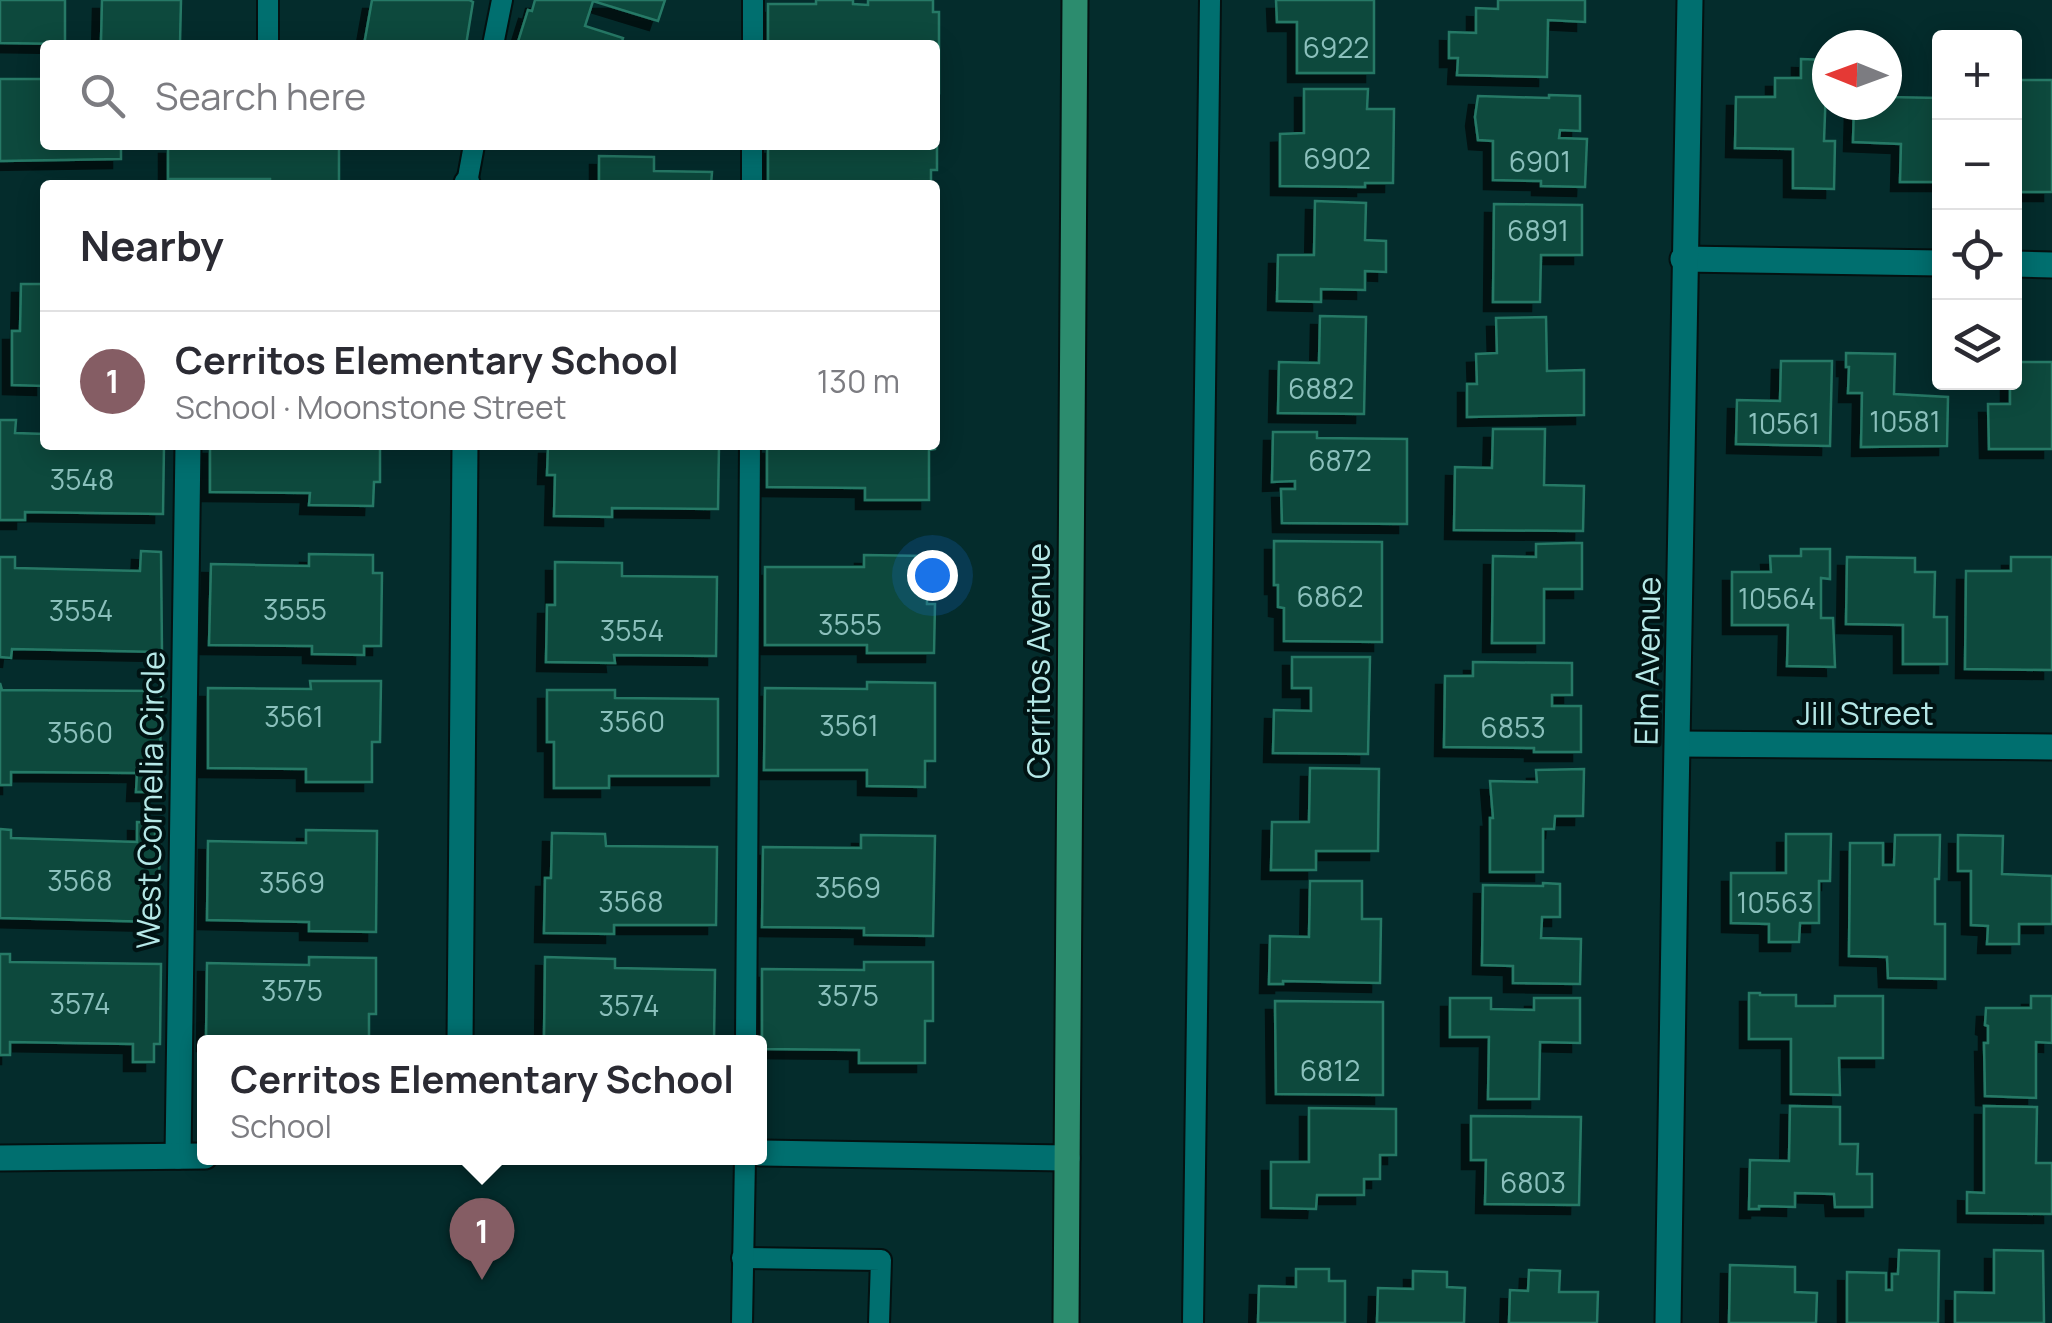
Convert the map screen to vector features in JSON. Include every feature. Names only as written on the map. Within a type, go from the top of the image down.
[{"type":"main road","name":"Cerritos Avenue","points":[[1066,1323],[1074,0]]},
{"type":"street","name":"Elm Avenue","points":[[1668,1323],[1690,0]]},
{"type":"street","points":[[1683,260],[1932,263]]},
{"type":"street","points":[[2022,264],[2052,265]]},
{"type":"street","name":"West Cornelia Circle","points":[[178,1156],[188,450]]},
{"type":"street","points":[[460,1035],[464,450]]},
{"type":"street","name":"Jill Street","points":[[1678,744],[2052,747]]},
{"type":"street","points":[[767,1153],[1067,1158]]},
{"type":"street","points":[[0,1158],[197,1156]]},
{"type":"lane","points":[[268,0],[268,40]]},
{"type":"lane","points":[[494,40],[502,0]]},
{"type":"lane","points":[[753,40],[754,0]]},
{"type":"lane","points":[[1193,1323],[1210,0]]},
{"type":"lane","points":[[468,180],[473,150]]},
{"type":"lane","points":[[752,150],[752,180]]},
{"type":"lane","points":[[746,1035],[750,450]]},
{"type":"lane","points":[[742,1323],[744,1165]]},
{"type":"lane","points":[[742,1258],[880,1260],[879,1323]]},
{"type":"building","points":[[0,0],[65,0],[65,40],[0,43]]},
{"type":"building","points":[[102,0],[181,0],[180,40],[101,40]]},
{"type":"building","points":[[372,0],[473,2],[467,40],[365,40]]},
{"type":"building","points":[[535,0],[665,0],[658,21],[593,1],[585,26],[622,40],[519,40],[528,10],[532,11]]},
{"type":"building","points":[[816,0],[853,0],[853,4],[868,5],[868,0],[933,0],[933,12],[939,12],[939,40],[768,40],[768,4],[816,4]]},
{"type":"building","points":[[1276,0],[1374,0],[1374,73],[1297,73],[1297,22],[1277,22]]},
{"type":"building","points":[[1498,0],[1585,0],[1585,22],[1548,20],[1547,77],[1457,75],[1458,58],[1449,58],[1449,32],[1476,33],[1476,8],[1498,9]]},
{"type":"building","points":[[1801,59],[1812,59],[1812,120],[1825,120],[1824,141],[1835,141],[1834,189],[1793,188],[1793,149],[1735,148],[1736,97],[1775,97],[1775,78],[1801,78]]},
{"type":"building","points":[[0,79],[40,79],[40,150],[121,150],[121,159],[0,161]]},
{"type":"building","points":[[2022,80],[2052,80],[2052,192],[2022,192]]},
{"type":"building","points":[[1304,89],[1368,89],[1367,109],[1394,109],[1393,183],[1365,183],[1365,187],[1280,186],[1280,134],[1304,133]]},
{"type":"building","points":[[1478,96],[1580,96],[1580,131],[1560,130],[1559,138],[1587,139],[1585,187],[1493,180],[1493,141],[1478,140]]},
{"type":"building","points":[[1902,97],[1932,98],[1932,182],[1900,182],[1901,144],[1853,142],[1854,120],[1902,120]]},
{"type":"building","points":[[168,150],[339,150],[339,180],[168,179]]},
{"type":"building","points":[[768,150],[937,150],[937,170],[931,170],[931,180],[768,180]]},
{"type":"building","points":[[599,156],[654,157],[654,171],[712,172],[711,180],[599,180]]},
{"type":"building","points":[[1315,201],[1366,203],[1365,240],[1386,241],[1386,272],[1365,271],[1365,290],[1321,289],[1321,302],[1277,301],[1278,255],[1314,255]]},
{"type":"building","points":[[1494,204],[1582,205],[1582,255],[1541,255],[1540,302],[1493,302]]},
{"type":"building","points":[[21,284],[40,284],[40,386],[12,385],[12,331],[20,331]]},
{"type":"building","points":[[1320,316],[1366,317],[1364,414],[1278,413],[1279,362],[1319,363]]},
{"type":"building","points":[[1546,317],[1547,371],[1584,370],[1584,415],[1467,417],[1467,384],[1477,384],[1476,354],[1497,353],[1496,318]]},
{"type":"building","points":[[1846,353],[1895,354],[1894,394],[1948,397],[1947,446],[1861,447],[1862,393],[1848,393]]},
{"type":"building","points":[[1781,361],[1832,361],[1830,446],[1736,444],[1737,400],[1780,401]]},
{"type":"building","points":[[2022,362],[2052,362],[2052,449],[1989,449],[1988,404],[2010,404],[2010,390],[2022,390]]},
{"type":"building","points":[[0,420],[16,420],[15,433],[40,434],[40,450],[164,450],[163,514],[25,512],[25,520],[0,520]]},
{"type":"building","points":[[1493,429],[1545,429],[1544,485],[1584,486],[1583,531],[1454,530],[1455,467],[1492,468]]},
{"type":"building","points":[[1273,432],[1317,432],[1317,438],[1407,439],[1407,524],[1282,523],[1281,489],[1295,489],[1295,481],[1272,482]]},
{"type":"building","points":[[210,450],[380,450],[380,482],[374,482],[373,506],[309,505],[310,493],[210,492]]},
{"type":"building","points":[[548,450],[719,450],[718,509],[612,508],[612,517],[554,516],[555,475],[547,475]]},
{"type":"building","points":[[767,450],[929,450],[929,500],[865,500],[865,488],[767,487]]},
{"type":"building","points":[[1274,541],[1382,542],[1382,642],[1284,641],[1284,608],[1278,607],[1278,585],[1274,585]]},
{"type":"building","points":[[1582,543],[1582,589],[1544,589],[1544,643],[1492,643],[1493,556],[1536,557],[1536,544]]},
{"type":"building","points":[[1801,549],[1830,549],[1830,579],[1821,578],[1821,618],[1833,618],[1835,667],[1787,666],[1788,625],[1732,625],[1732,572],[1771,572],[1770,556],[1801,556]]},
{"type":"building","points":[[141,551],[161,552],[162,652],[12,649],[11,658],[0,657],[0,557],[15,557],[15,568],[140,571]]},
{"type":"building","points":[[309,554],[373,555],[373,573],[382,573],[381,646],[364,646],[364,655],[312,654],[312,646],[209,645],[211,564],[309,566]]},
{"type":"building","points":[[864,555],[927,556],[927,604],[935,604],[934,653],[867,653],[867,645],[765,645],[765,567],[864,567]]},
{"type":"building","points":[[1847,557],[1915,558],[1915,572],[1935,572],[1934,617],[1947,617],[1947,664],[1903,664],[1903,625],[1846,624]]},
{"type":"building","points":[[2011,557],[2052,557],[2052,670],[1965,669],[1966,571],[2011,571]]},
{"type":"building","points":[[555,562],[622,563],[622,576],[717,577],[716,656],[614,655],[615,663],[546,662],[547,605],[555,605]]},
{"type":"building","points":[[1292,657],[1370,657],[1368,754],[1273,753],[1274,710],[1311,711],[1311,688],[1292,688]]},
{"type":"building","points":[[1473,662],[1572,663],[1572,695],[1552,695],[1552,706],[1581,706],[1581,752],[1444,747],[1445,676],[1473,676]]},
{"type":"building","points":[[310,681],[381,681],[380,742],[372,742],[372,782],[306,782],[306,769],[208,768],[208,688],[311,689]]},
{"type":"building","points":[[867,682],[935,683],[935,761],[925,761],[925,787],[867,786],[867,770],[764,770],[765,688],[867,689]]},
{"type":"building","points":[[0,683],[2,690],[161,691],[160,772],[156,772],[156,792],[136,792],[137,773],[11,772],[11,785],[0,785]]},
{"type":"building","points":[[547,690],[615,690],[615,698],[718,699],[718,776],[609,776],[609,788],[554,788],[554,742],[547,742]]},
{"type":"building","points":[[1310,768],[1379,769],[1378,851],[1316,851],[1316,870],[1271,870],[1272,822],[1309,822]]},
{"type":"building","points":[[1584,769],[1583,816],[1555,816],[1554,829],[1543,829],[1543,872],[1490,872],[1490,781],[1537,782],[1536,770]]},
{"type":"building","points":[[137,822],[155,823],[155,842],[160,842],[158,922],[0,918],[0,829],[11,830],[11,838],[137,842]]},
{"type":"building","points":[[306,830],[377,831],[376,932],[309,931],[309,922],[207,920],[208,841],[306,843]]},
{"type":"building","points":[[552,833],[605,834],[606,846],[717,847],[716,925],[614,925],[614,934],[544,933],[545,878],[551,878]]},
{"type":"building","points":[[1786,834],[1831,834],[1830,881],[1819,881],[1819,923],[1800,923],[1799,942],[1769,942],[1769,924],[1731,923],[1731,873],[1786,873]]},
{"type":"building","points":[[861,835],[935,836],[933,936],[864,935],[864,928],[762,927],[763,847],[861,848]]},
{"type":"building","points":[[1895,835],[1940,835],[1935,924],[1945,924],[1945,979],[1888,978],[1887,957],[1849,956],[1850,843],[1883,843],[1883,865],[1894,865]]},
{"type":"building","points":[[1958,835],[2003,836],[2002,874],[2052,876],[2052,924],[2019,924],[2019,944],[1987,944],[1988,926],[1971,925],[1971,871],[1958,871]]},
{"type":"building","points":[[1310,881],[1362,881],[1362,919],[1381,919],[1380,983],[1269,984],[1270,936],[1309,937]]},
{"type":"building","points":[[1560,884],[1560,917],[1542,917],[1541,938],[1581,939],[1580,984],[1513,983],[1513,966],[1482,965],[1483,885]]},
{"type":"building","points":[[0,954],[10,954],[10,962],[161,964],[160,1044],[154,1044],[154,1062],[133,1062],[133,1044],[10,1042],[10,1055],[0,1055]]},
{"type":"building","points":[[309,957],[376,958],[376,1014],[369,1014],[369,1035],[206,1035],[207,963],[309,965]]},
{"type":"building","points":[[545,957],[615,959],[615,968],[715,970],[714,1035],[544,1035]]},
{"type":"building","points":[[864,962],[933,962],[933,1021],[925,1021],[925,1063],[859,1063],[859,1050],[767,1049],[767,1035],[762,1035],[762,969],[864,970]]},
{"type":"building","points":[[1749,993],[1796,995],[1796,1006],[1835,1006],[1835,996],[1883,996],[1883,1058],[1839,1058],[1840,1095],[1791,1094],[1791,1039],[1749,1039]]},
{"type":"building","points":[[2031,996],[2052,996],[2052,1043],[2036,1042],[2036,1098],[1985,1096],[1986,1008],[2031,1008]]},
{"type":"building","points":[[1450,998],[1491,998],[1491,1009],[1534,1010],[1534,998],[1580,998],[1580,1043],[1540,1042],[1539,1099],[1488,1099],[1489,1037],[1450,1037]]},
{"type":"building","points":[[1275,1001],[1383,1002],[1383,1095],[1276,1094]]},
{"type":"building","points":[[1790,1106],[1840,1107],[1840,1144],[1858,1144],[1857,1174],[1872,1174],[1872,1207],[1835,1207],[1834,1194],[1795,1193],[1795,1207],[1749,1209],[1750,1160],[1789,1161]]},
{"type":"building","points":[[1984,1106],[2037,1107],[2036,1163],[2052,1163],[2052,1214],[1967,1213],[1967,1192],[1984,1193]]},
{"type":"building","points":[[1309,1108],[1396,1109],[1396,1155],[1380,1155],[1380,1179],[1364,1179],[1364,1195],[1317,1195],[1316,1209],[1271,1208],[1271,1162],[1309,1162]]},
{"type":"building","points":[[1471,1116],[1581,1117],[1579,1205],[1485,1204],[1486,1160],[1471,1160]]},
{"type":"building","points":[[1899,1250],[1939,1251],[1938,1323],[1847,1323],[1847,1272],[1886,1273],[1886,1290],[1892,1290],[1892,1274],[1898,1274]]},
{"type":"building","points":[[1994,1250],[2043,1251],[2044,1323],[1955,1323],[1955,1292],[1994,1293]]},
{"type":"building","points":[[1730,1265],[1795,1267],[1795,1292],[1817,1293],[1816,1323],[1729,1323]]},
{"type":"building","points":[[1296,1269],[1329,1269],[1329,1281],[1345,1281],[1345,1323],[1258,1323],[1259,1286],[1296,1287]]},
{"type":"building","points":[[1529,1270],[1560,1271],[1559,1292],[1598,1292],[1597,1323],[1509,1323],[1510,1290],[1528,1291]]},
{"type":"building","points":[[1413,1271],[1447,1272],[1447,1287],[1465,1288],[1464,1323],[1377,1323],[1378,1288],[1413,1289]]},
{"type":"place","name":"Cerritos Elementary School","points":[[482,1280]]}]
